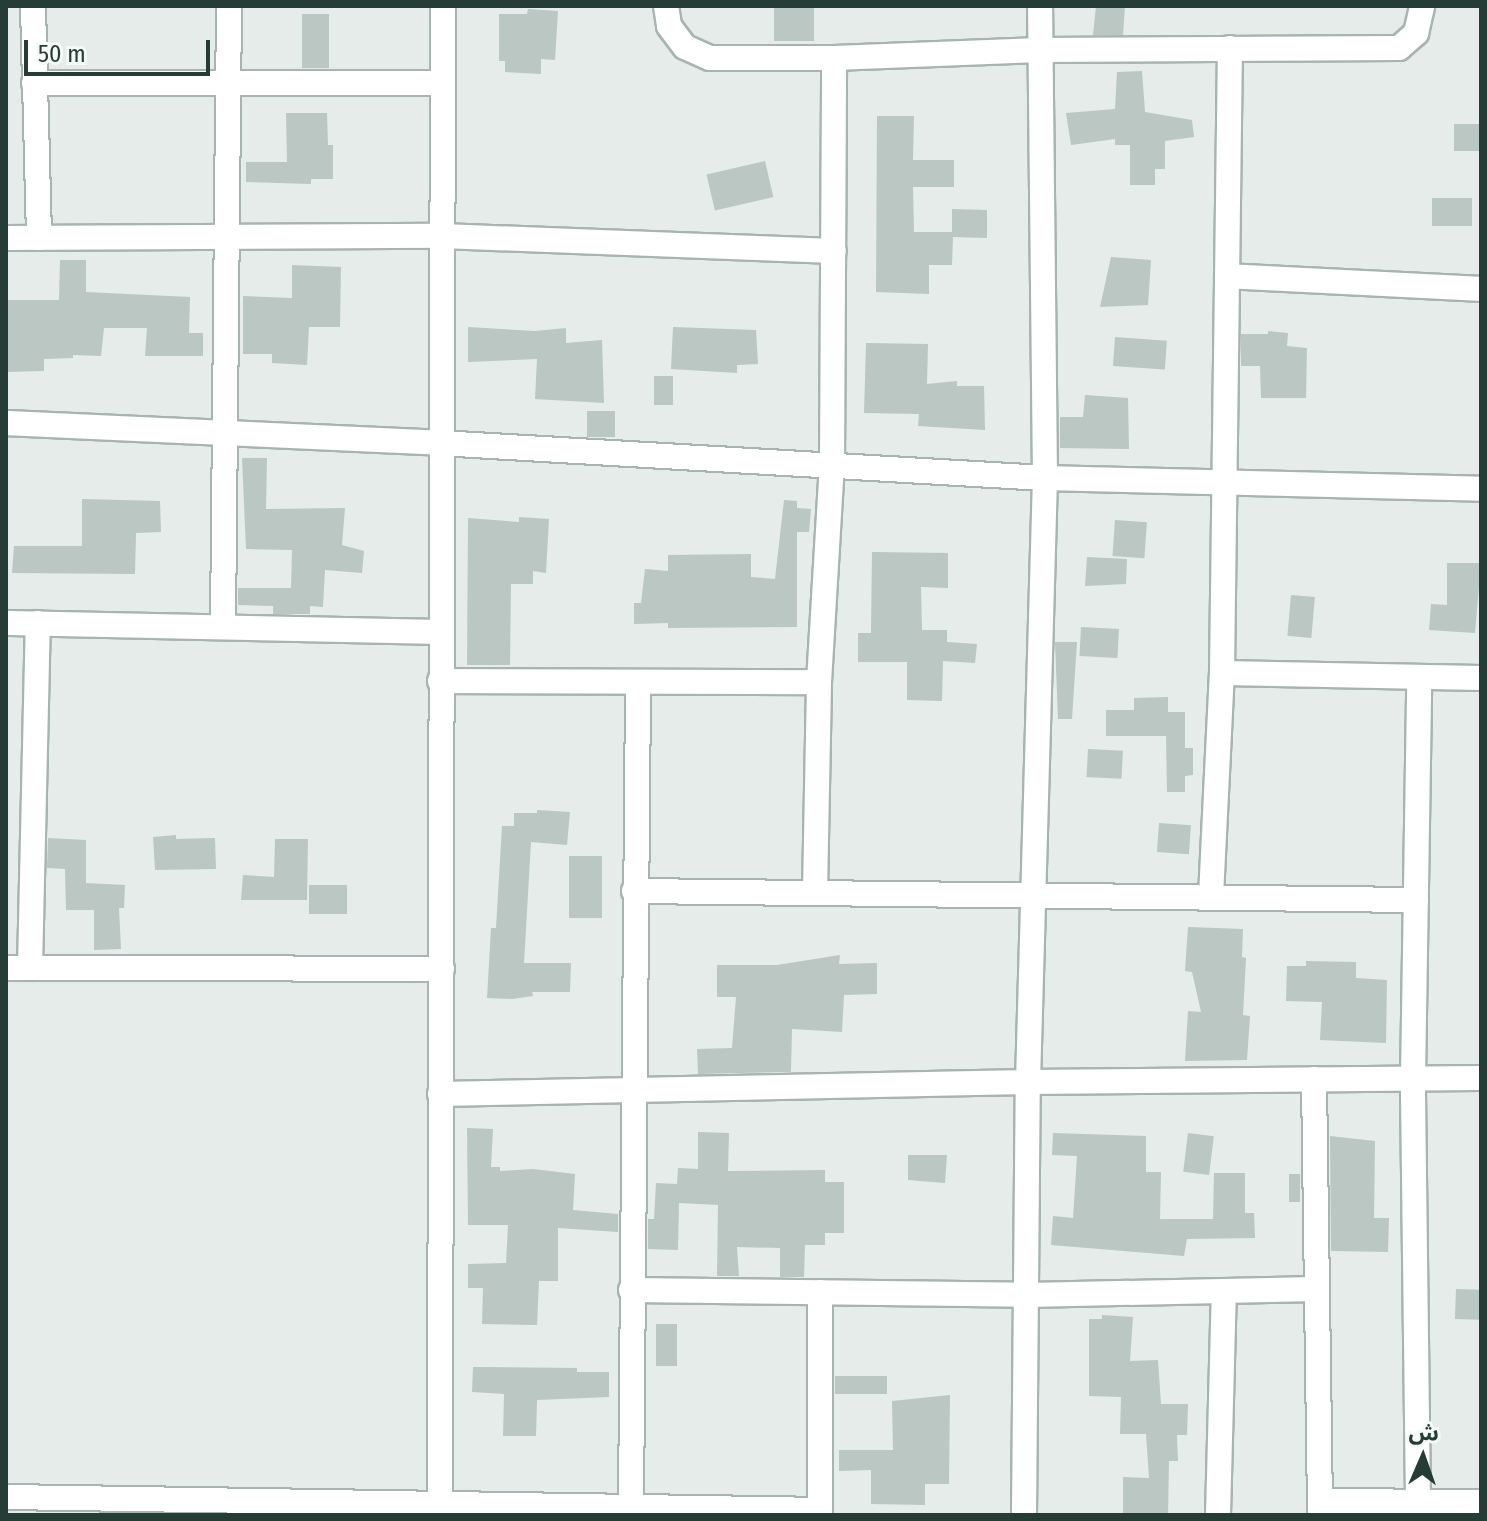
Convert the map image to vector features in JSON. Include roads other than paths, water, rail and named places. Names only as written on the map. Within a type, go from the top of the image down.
[{"type":"street","points":[[33,6],[39,238]]},
{"type":"street","points":[[223,627],[229,6]]},
{"type":"street","points":[[440,1508],[442,969],[439,443],[443,6]]},
{"type":"street","points":[[666,6],[669,26],[685,47],[710,58],[834,58],[1040,50],[1399,48],[1416,33],[1422,6]]},
{"type":"street","points":[[1024,1515],[1028,1082],[1045,478],[1040,6]]},
{"type":"street","points":[[1211,896],[1222,673],[1230,48]]},
{"type":"street","points":[[815,892],[819,682],[832,466],[834,58]]},
{"type":"street","points":[[34,83],[229,86],[443,83]]},
{"type":"street","points":[[6,238],[442,236],[834,251]]},
{"type":"street","points":[[1227,276],[1481,289]]},
{"type":"street","points":[[6,423],[439,443],[1045,478],[1481,489]]},
{"type":"street","points":[[6,623],[440,632]]},
{"type":"street","points":[[38,623],[18,968],[442,969]]},
{"type":"street","points":[[1222,673],[1481,678]]},
{"type":"street","points":[[1418,1502],[1413,1079],[1419,679]]},
{"type":"street","points":[[440,681],[819,682]]},
{"type":"street","points":[[631,1506],[632,1090],[638,682]]},
{"type":"street","points":[[634,891],[1034,893],[1416,900]]},
{"type":"street","points":[[440,1094],[1028,1082],[1481,1078]]},
{"type":"street","points":[[1314,1079],[1320,1508],[1481,1502]]},
{"type":"street","points":[[631,1290],[1027,1295],[1317,1289]]},
{"type":"street","points":[[1218,1515],[1224,1291]]},
{"type":"street","points":[[6,1497],[440,1508],[631,1506],[820,1512],[820,1292]]}]
